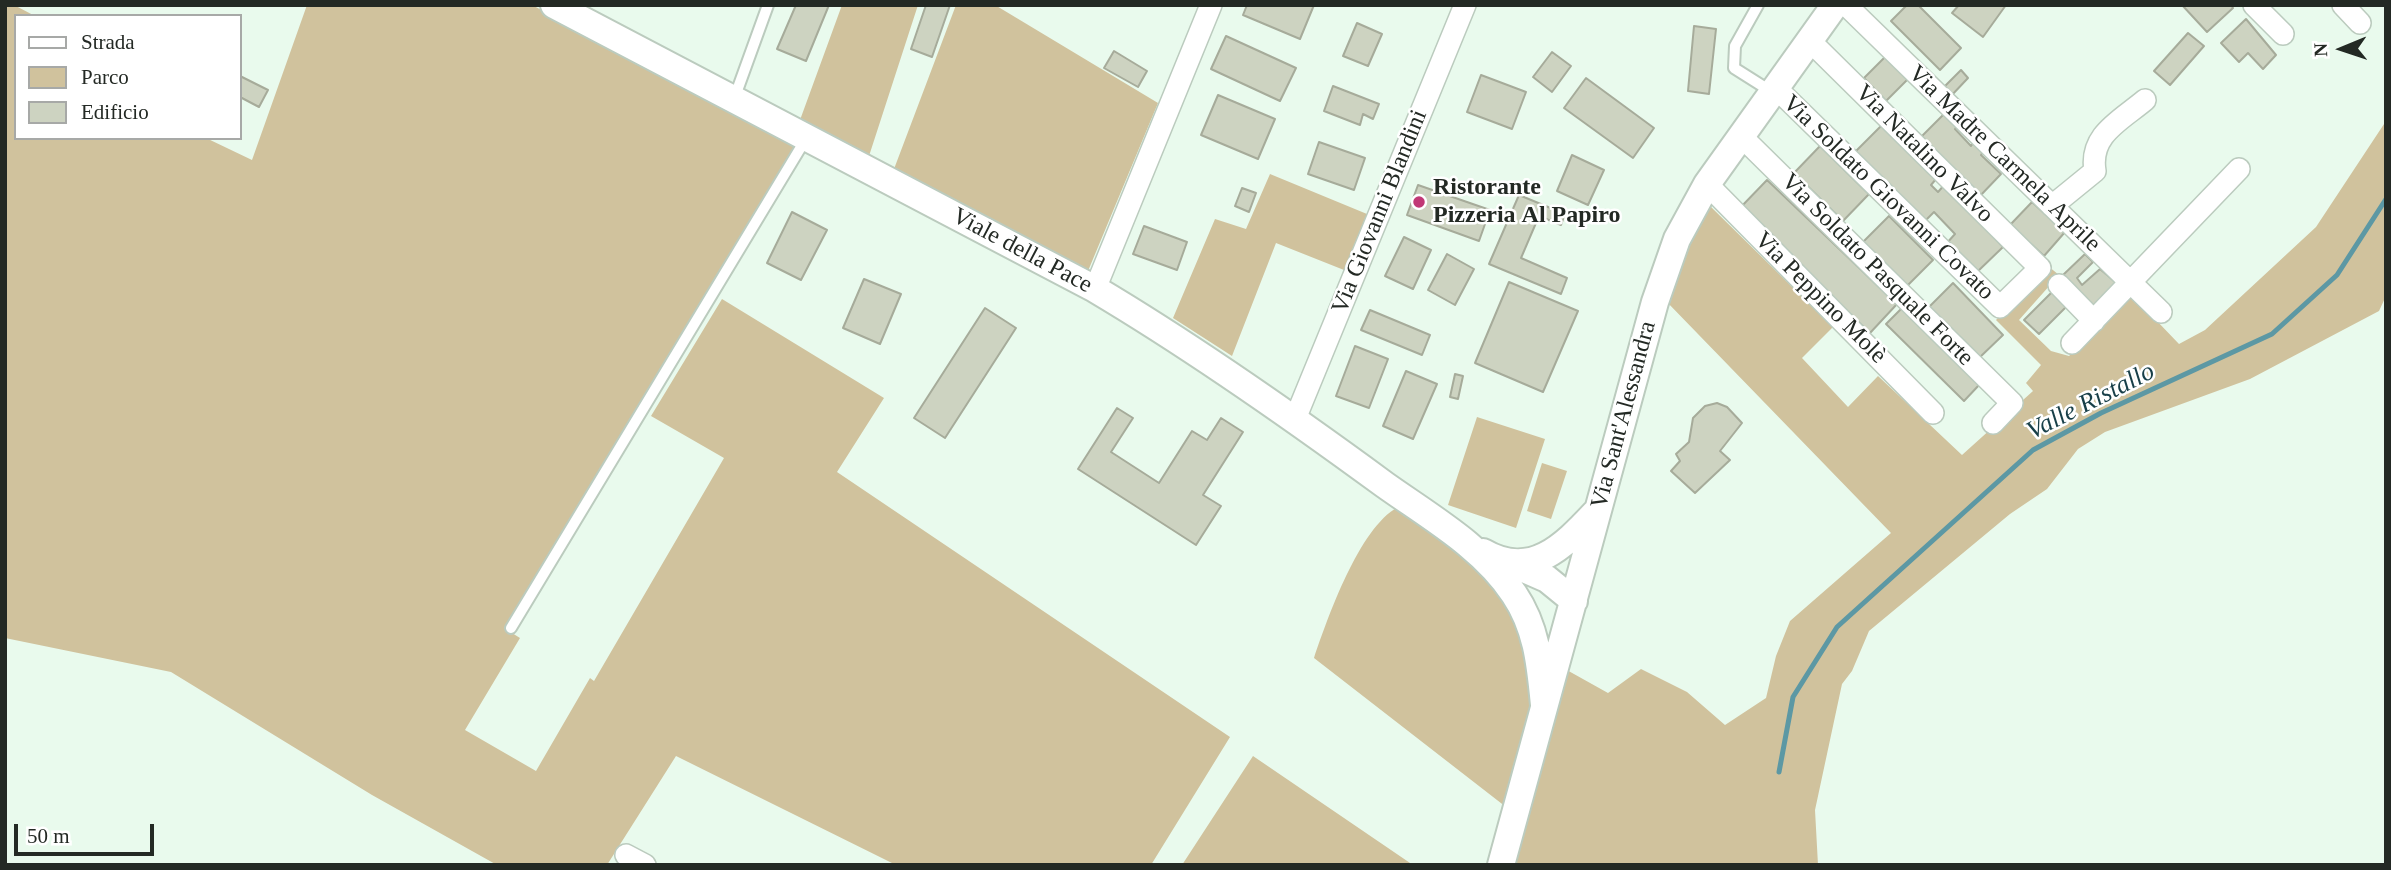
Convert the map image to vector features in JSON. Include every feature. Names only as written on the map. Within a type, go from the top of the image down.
[{"type":"street","name":"Viale della Pace","points":[[554,5],[1095,289],[1175,336],[1463,541]]},
{"type":"street","name":"Via Giovanni Blandini","points":[[1295,419],[1465,5]]},
{"type":"street","name":"Via Sant'Alessandra","points":[[1501,865],[1655,302],[1677,239],[1707,184],[1835,5]]},
{"type":"street","name":"Via Madre Carmela Aprile","points":[[1846,5],[2161,312]]},
{"type":"street","points":[[2254,5],[2283,34]]},
{"type":"street","points":[[2343,5],[2360,23]]},
{"type":"street","points":[[1095,289],[1206,7]]},
{"type":"street","name":"Via Natalino Valvo","points":[[1809,40],[2040,268],[2000,307]]},
{"type":"street","name":"Via Soldato Giovanni Covato","points":[[1774,90],[2000,307]]},
{"type":"street","points":[[2052,206],[2095,171],[2092,154],[2100,138],[2145,100]]},
{"type":"street","name":"Via Soldato Pasquale Forte","points":[[1742,137],[2012,403],[1993,422]]},
{"type":"street","points":[[2072,343],[2239,169]]},
{"type":"street","name":"Via Peppino Molè","points":[[1707,184],[1933,413]]},
{"type":"street","points":[[2059,285],[2094,321]]},
{"type":"street","points":[[1515,565],[1542,558],[1569,541],[1598,510]]},
{"type":"street","points":[[1463,541],[1491,557],[1547,579],[1574,601]]},
{"type":"street","points":[[1463,541],[1495,569],[1514,594],[1531,624],[1537,646],[1544,705]]},
{"type":"street","points":[[1514,594],[1534,604],[1574,601]]},
{"type":"lane","points":[[734,99],[768,5]]},
{"type":"lane","points":[[1758,5],[1735,46],[1734,68],[1774,90]]},
{"type":"lane","points":[[511,628],[807,137]]},
{"type":"green space","points":[[5,5],[14,5],[31,14],[14,14],[14,140],[210,140],[252,160],[307,5],[532,5],[796,145],[711,292],[504,628],[520,638],[465,730],[536,771],[590,678],[594,681],[724,458],[651,416],[722,299],[884,398],[837,472],[1230,737],[1151,865],[896,865],[676,756],[607,865],[497,865],[372,795],[171,672],[5,638]]},
{"type":"green space","points":[[842,5],[918,5],[869,156],[800,120]]},
{"type":"green space","points":[[956,5],[995,5],[1158,103],[1088,271],[894,169]]},
{"type":"green space","points":[[2386,121],[2386,296],[2379,311],[2250,379],[2105,432],[2078,449],[2047,489],[2010,514],[1869,631],[1852,671],[1842,684],[1815,810],[1818,865],[1514,865],[1565,669],[1608,693],[1641,669],[1687,692],[1725,725],[1766,698],[1776,656],[1790,621],[1891,533],[1665,300],[1678,261],[1710,206],[1833,327],[1802,358],[1848,407],[1878,376],[1962,455],[2033,391],[2026,383],[2041,365],[1996,320],[2048,266],[2059,275],[2019,320],[2051,351],[2069,356],[2132,295],[2179,344],[2205,330],[2316,227]]},
{"type":"green space","points":[[1270,174],[1367,214],[1344,270],[1276,243],[1232,356],[1173,318],[1215,219],[1246,229]]},
{"type":"green space","points":[[1477,417],[1545,439],[1516,528],[1448,505]]},
{"type":"green space","points":[[1542,463],[1567,471],[1551,519],[1527,511]]},
{"type":"green space","points":[[1398,507],[1466,557],[1494,586],[1524,632],[1530,709],[1506,807],[1314,658],[1336,598],[1358,553],[1370,534]]},
{"type":"green space","points":[[1253,756],[1413,865],[1182,865]]},
{"type":"building","points":[[796,5],[829,5],[806,61],[777,49]]},
{"type":"building","points":[[926,5],[950,5],[932,57],[911,49]]},
{"type":"building","points":[[1247,5],[1314,5],[1300,39],[1243,15]]},
{"type":"building","points":[[1907,5],[1918,5],[1961,48],[1940,70],[1891,21]]},
{"type":"building","points":[[1959,5],[2006,5],[1983,37],[1952,13]]},
{"type":"building","points":[[2182,5],[2231,5],[2233,8],[2207,32]]},
{"type":"building","points":[[2246,19],[2276,55],[2263,69],[2248,53],[2239,62],[2221,43]]},
{"type":"building","points":[[1357,23],[1382,34],[1368,66],[1343,56]]},
{"type":"building","points":[[1694,26],[1716,29],[1709,94],[1688,91]]},
{"type":"building","points":[[2188,33],[2204,46],[2170,85],[2154,71]]},
{"type":"building","points":[[1226,36],[1296,68],[1280,101],[1211,69]]},
{"type":"building","points":[[1114,51],[1147,71],[1138,87],[1104,68]]},
{"type":"building","points":[[1552,52],[1571,66],[1552,92],[1533,77]]},
{"type":"building","points":[[1886,56],[1908,79],[1886,101],[1864,78]]},
{"type":"building","points":[[1961,70],[1968,78],[1951,96],[1943,88]]},
{"type":"building","points":[[1481,75],[1526,92],[1512,129],[1467,112]]},
{"type":"building","points":[[242,77],[268,90],[259,107],[242,98]]},
{"type":"building","points":[[1586,78],[1654,128],[1633,158],[1564,108]]},
{"type":"building","points":[[1333,86],[1379,104],[1373,119],[1363,114],[1360,125],[1324,111]]},
{"type":"building","points":[[1218,95],[1275,119],[1258,159],[1201,135]]},
{"type":"building","points":[[1945,113],[1958,125],[1955,129],[1971,146],[1974,142],[1983,152],[1981,155],[2001,174],[1980,196],[1921,137]]},
{"type":"building","points":[[1882,125],[1936,179],[1931,185],[1938,192],[1946,183],[2003,247],[1975,274],[1946,244],[1955,234],[1934,212],[1924,222],[1855,152]]},
{"type":"building","points":[[1319,142],[1365,158],[1354,190],[1308,174]]},
{"type":"building","points":[[1820,146],[1869,194],[1843,221],[1794,173]]},
{"type":"building","points":[[1572,155],[1604,170],[1588,205],[1557,191]]},
{"type":"building","points":[[1767,180],[1897,304],[1870,333],[1739,209]]},
{"type":"building","points":[[1418,185],[1490,210],[1479,241],[1407,215]]},
{"type":"building","points":[[1242,188],[1256,193],[1249,212],[1235,206]]},
{"type":"building","points":[[1519,195],[1565,214],[1561,225],[1539,216],[1521,258],[1567,278],[1561,294],[1489,264]]},
{"type":"building","points":[[2032,202],[2065,232],[2044,256],[2010,225]]},
{"type":"building","points":[[792,212],[827,230],[801,280],[767,263]]},
{"type":"building","points":[[1889,216],[1933,260],[1907,286],[1863,242]]},
{"type":"building","points":[[1144,226],[1187,242],[1177,270],[1133,254]]},
{"type":"building","points":[[1404,237],[1431,250],[1413,289],[1385,276]]},
{"type":"building","points":[[1447,254],[1474,269],[1455,305],[1428,290]]},
{"type":"building","points":[[2085,254],[2093,262],[2077,278],[2082,285],[2100,269],[2119,285],[2094,308],[2063,275]]},
{"type":"building","points":[[864,279],[901,294],[880,344],[843,328]]},
{"type":"building","points":[[1509,282],[1578,311],[1543,392],[1475,363]]},
{"type":"building","points":[[1953,283],[2003,335],[1978,359],[1929,307]]},
{"type":"building","points":[[2053,291],[2067,306],[2039,334],[2024,320]]},
{"type":"building","points":[[1903,307],[1980,384],[1964,401],[1886,324]]},
{"type":"building","points":[[985,308],[1016,328],[945,438],[914,418]]},
{"type":"building","points":[[1370,310],[1430,335],[1422,355],[1361,330]]},
{"type":"building","points":[[1355,346],[1388,359],[1369,408],[1336,396]]},
{"type":"building","points":[[1406,371],[1437,384],[1413,439],[1383,426]]},
{"type":"building","points":[[1455,374],[1463,376],[1458,399],[1450,397]]},
{"type":"building","points":[[1717,403],[1727,407],[1742,423],[1720,451],[1730,460],[1695,493],[1671,471],[1680,461],[1676,454],[1689,442],[1693,418],[1705,406]]},
{"type":"building","points":[[1117,408],[1133,418],[1111,452],[1159,483],[1192,431],[1207,440],[1221,418],[1243,432],[1203,495],[1221,506],[1196,545],[1078,469]]},
{"type":"waterway","name":"Valle Ristallo","points":[[1779,772],[1793,697],[1837,627],[2033,450],[2101,413],[2272,334],[2337,275],[2386,199]]},
{"type":"place","name":"Ristorante Pizzeria Al Papiro","points":[[1419,202]]}]
